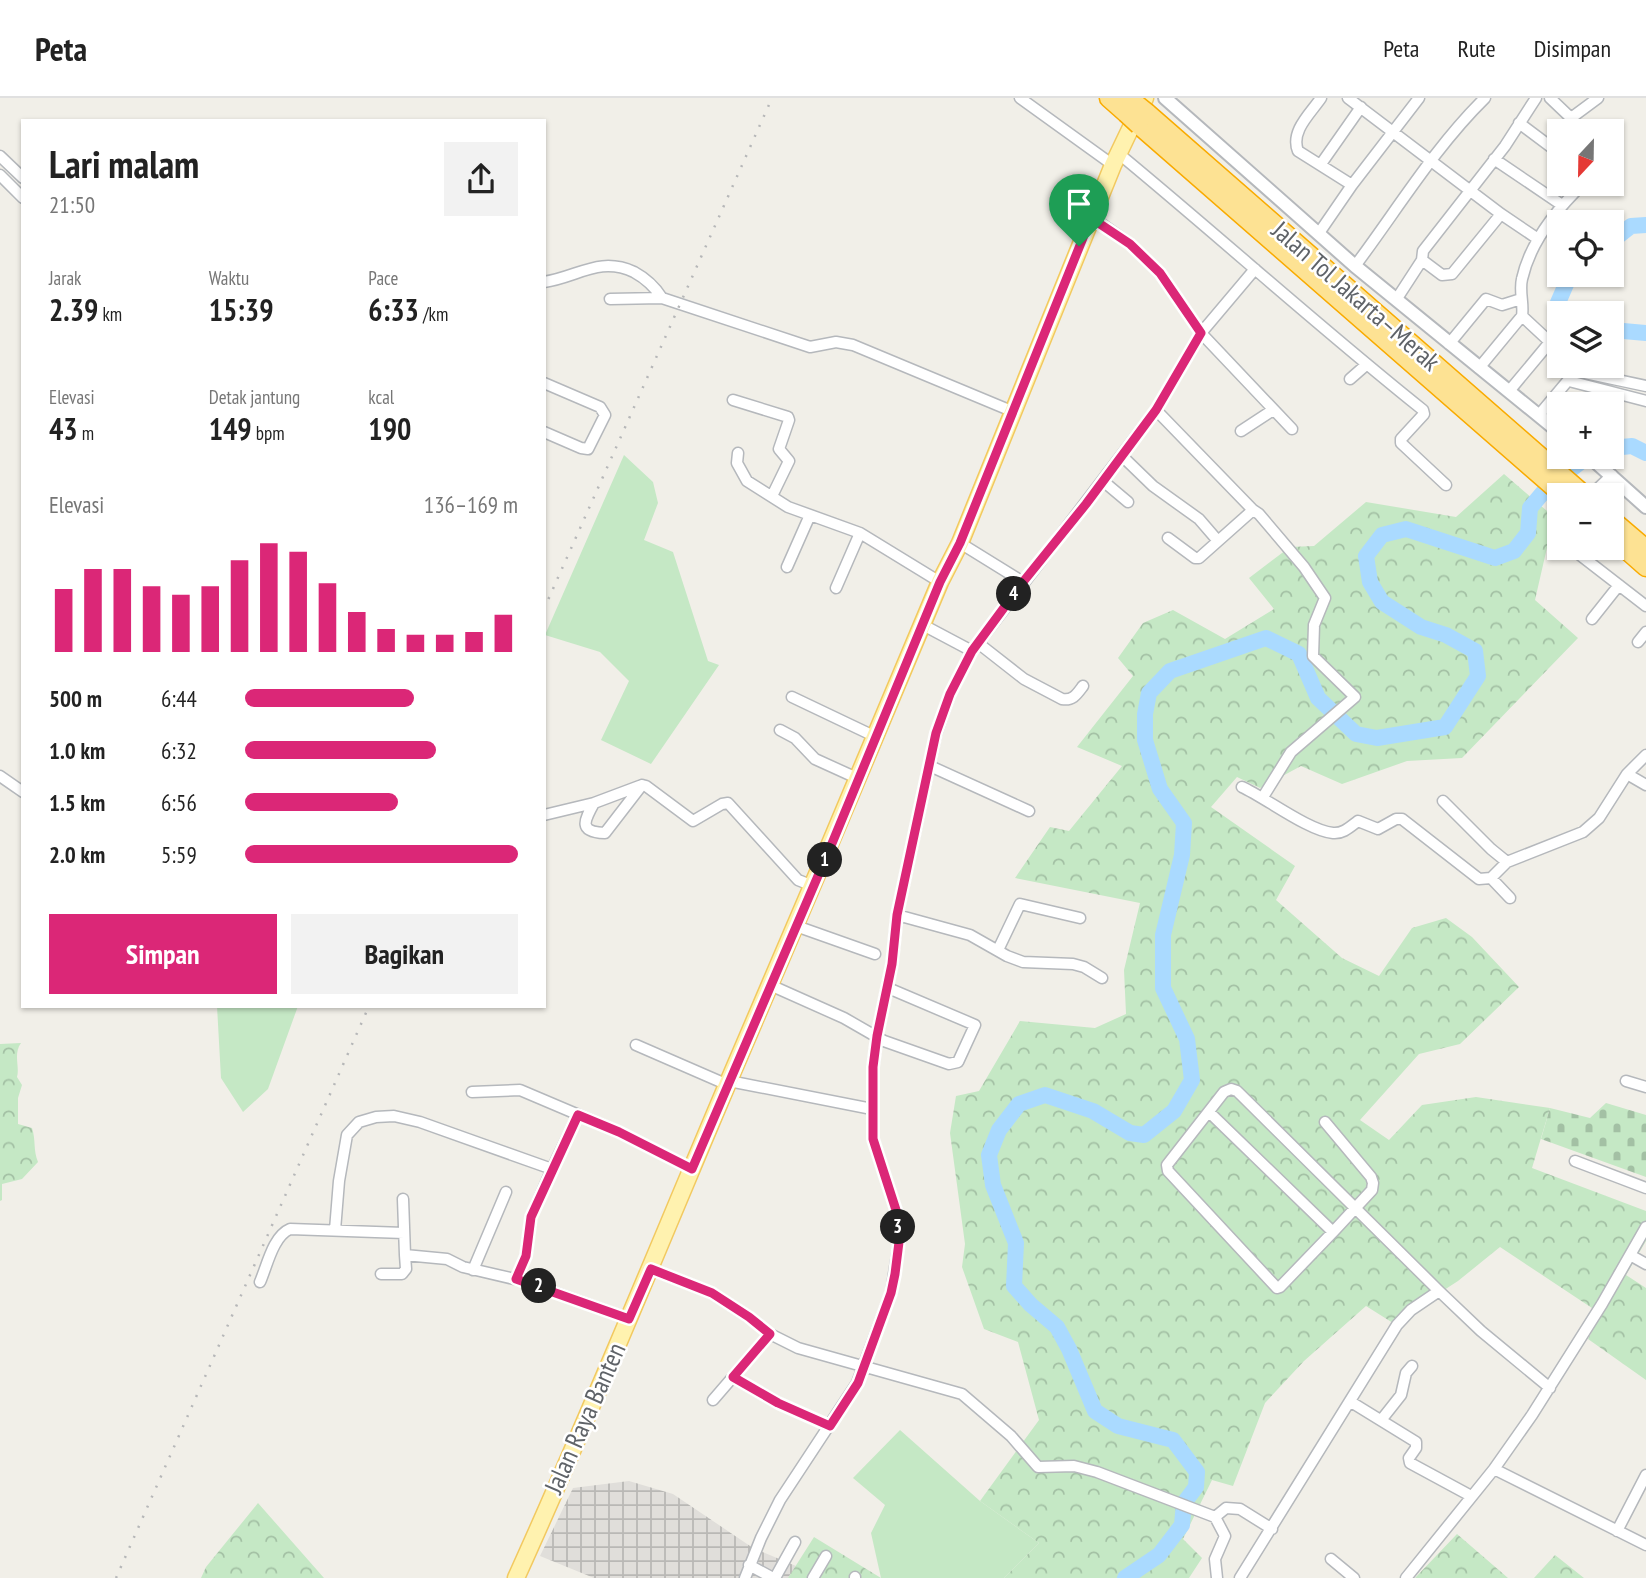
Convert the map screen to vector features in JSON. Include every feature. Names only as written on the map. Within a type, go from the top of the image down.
[{"type":"highway","name":"Jalan Tol Jakarta–Merak","points":[[1109,98],[1136,108],[1522,451],[1552,483]]},
{"type":"highway","name":"Jalan Tol Jakarta–Merak","points":[[1522,451],[1567,483]]},
{"type":"highway","points":[[1624,531],[1646,550]]},
{"type":"highway","points":[[1624,548],[1646,568]]},
{"type":"main road","name":"Jalan Raya Banten","points":[[516,1578],[651,1269],[940,582],[960,543],[1136,108]]},
{"type":"street","points":[[1020,98],[1115,159],[1255,269],[1366,365],[1423,410],[1424,414],[1401,439],[1401,443],[1446,485]]},
{"type":"street","points":[[1165,98],[1355,266],[1547,421]]},
{"type":"street","points":[[1321,98],[1298,131],[1298,151],[1352,185]]},
{"type":"street","points":[[1348,98],[1538,239]]},
{"type":"street","points":[[1319,233],[1419,98]]},
{"type":"street","points":[[1355,266],[1433,160],[1470,113],[1486,98]]},
{"type":"street","points":[[1396,300],[1422,260],[1423,251],[1494,159],[1536,98]]},
{"type":"street","points":[[1550,98],[1571,118],[1598,98]]},
{"type":"street","points":[[1321,164],[1361,107]]},
{"type":"street","points":[[1518,123],[1547,144]]},
{"type":"street","points":[[0,156],[21,176]]},
{"type":"street","points":[[1494,159],[1562,205]]},
{"type":"street","points":[[0,175],[21,196]]},
{"type":"street","points":[[1479,368],[1522,316],[1521,282],[1527,261],[1538,239],[1571,196]]},
{"type":"street","points":[[1422,260],[1442,275],[1452,274],[1501,214]]},
{"type":"street","points":[[1091,218],[1130,244],[1160,273],[1201,333],[1292,429]]},
{"type":"street","points":[[546,282],[565,278],[590,267],[620,266],[650,283],[662,298]]},
{"type":"street","points":[[746,1578],[780,1500],[852,1394],[891,1293],[899,1242],[896,1210],[873,1139],[873,1067],[888,988],[897,915],[936,733],[950,694],[975,647],[1156,410],[1201,333],[1255,269]]},
{"type":"street","points":[[610,299],[662,298],[804,345],[836,342],[853,345],[1014,412]]},
{"type":"street","points":[[1449,344],[1486,299],[1503,305],[1521,299]]},
{"type":"street","points":[[1522,316],[1547,338]]},
{"type":"street","points":[[1510,390],[1547,353]]},
{"type":"street","points":[[1350,379],[1366,365]]},
{"type":"street","points":[[1542,417],[1570,378]]},
{"type":"street","points":[[1613,378],[1646,386]]},
{"type":"street","points":[[1569,382],[1646,401]]},
{"type":"street","points":[[546,384],[600,407],[605,415],[588,449],[546,433]]},
{"type":"street","points":[[733,400],[788,416],[779,449],[788,459],[789,465],[772,496]]},
{"type":"street","points":[[1156,410],[1253,510],[1258,512],[1299,560],[1325,598],[1314,625],[1313,656],[1355,696],[1316,733],[1291,752],[1263,797]]},
{"type":"street","points":[[1241,432],[1273,410]]},
{"type":"street","points":[[738,453],[737,463],[747,481],[788,507],[860,533],[940,582]]},
{"type":"street","points":[[1122,456],[1160,491],[1199,519],[1218,541]]},
{"type":"street","points":[[1605,469],[1646,508]]},
{"type":"street","points":[[1600,483],[1609,472]]},
{"type":"street","points":[[1103,481],[1128,502]]},
{"type":"street","points":[[1168,538],[1195,558],[1199,558],[1253,510]]},
{"type":"street","points":[[787,567],[810,515]]},
{"type":"street","points":[[836,587],[860,533]]},
{"type":"street","points":[[960,543],[1023,582]]},
{"type":"street","points":[[1587,560],[1646,606]]},
{"type":"street","points":[[1592,619],[1619,585]]},
{"type":"street","points":[[923,625],[975,647],[1024,679],[1062,699],[1073,698],[1083,686]]},
{"type":"street","points":[[1638,642],[1646,632]]},
{"type":"street","points":[[792,697],[876,737]]},
{"type":"street","points":[[780,730],[795,738],[815,759],[859,779]]},
{"type":"street","points":[[1242,787],[1314,827],[1332,833],[1348,829],[1358,821],[1378,829],[1396,819],[1402,819],[1479,879],[1491,878],[1507,862],[1583,832],[1600,818],[1628,774],[1646,755]]},
{"type":"street","points":[[929,766],[1030,811]]},
{"type":"street","points":[[1628,774],[1646,785]]},
{"type":"street","points":[[0,776],[21,791]]},
{"type":"street","points":[[546,815],[594,803],[642,785],[693,821],[728,803],[798,880],[813,886]]},
{"type":"street","points":[[594,803],[584,822],[585,826],[587,829],[605,833],[642,785]]},
{"type":"street","points":[[1443,801],[1507,862]]},
{"type":"street","points":[[1491,878],[1510,898]]},
{"type":"street","points":[[998,950],[1020,904],[1080,918]]},
{"type":"street","points":[[897,915],[970,935],[1023,962],[1059,962],[1084,967],[1102,978]]},
{"type":"street","points":[[796,926],[875,954]]},
{"type":"street","points":[[770,985],[844,1018],[884,1041],[956,1064],[975,1025],[888,988]]},
{"type":"street","points":[[636,1045],[728,1083],[872,1109]]},
{"type":"street","points":[[1626,1081],[1646,1087]]},
{"type":"street","points":[[1325,1122],[1371,1177],[1372,1190],[1355,1208],[1333,1232],[1280,1287],[1273,1286],[1168,1171],[1170,1160],[1224,1092],[1231,1089],[1237,1091],[1355,1208],[1438,1291],[1480,1331],[1550,1388]]},
{"type":"street","points":[[472,1092],[520,1090],[619,1132],[692,1169]]},
{"type":"street","points":[[1209,1112],[1333,1232]]},
{"type":"street","points":[[516,1279],[526,1256],[531,1217],[578,1115]]},
{"type":"street","points":[[335,1230],[339,1181],[347,1135],[359,1122],[376,1117],[394,1116],[420,1122],[552,1169]]},
{"type":"street","points":[[1575,1161],[1646,1188]]},
{"type":"street","points":[[473,1270],[506,1192]]},
{"type":"street","points":[[381,1275],[402,1274],[406,1269],[403,1199]]},
{"type":"street","points":[[1406,1578],[1494,1469],[1550,1388],[1646,1227]]},
{"type":"street","points":[[260,1282],[279,1237],[285,1231],[404,1233]]},
{"type":"street","points":[[405,1255],[447,1259],[473,1270],[516,1279],[629,1319]]},
{"type":"street","points":[[1630,1255],[1646,1264]]},
{"type":"street","points":[[651,1269],[712,1293],[770,1334],[810,1352],[962,1394],[1011,1436],[1038,1467],[1074,1466],[1108,1475],[1213,1516],[1225,1535],[1215,1559],[1217,1578]]},
{"type":"street","points":[[1240,1578],[1397,1325],[1410,1310],[1438,1291]]},
{"type":"street","points":[[713,1400],[770,1334]]},
{"type":"street","points":[[1381,1419],[1401,1395],[1406,1373],[1412,1366]]},
{"type":"street","points":[[733,1377],[778,1403],[830,1426]]},
{"type":"street","points":[[1351,1402],[1416,1442],[1416,1448],[1409,1458],[1410,1463],[1471,1496]]},
{"type":"street","points":[[1494,1469],[1646,1545]]},
{"type":"street","points":[[1617,1531],[1646,1475]]},
{"type":"street","points":[[1213,1516],[1226,1508],[1240,1509],[1272,1529]]},
{"type":"street","points":[[750,1565],[774,1578],[795,1542]]},
{"type":"street","points":[[813,1578],[826,1556]]},
{"type":"street","points":[[1331,1559],[1354,1578]]},
{"type":"shaded area","points":[[629,1481],[673,1494],[753,1548],[796,1566],[788,1578],[594,1578],[540,1556],[573,1488]]},
{"type":"green space","points":[[624,455],[653,482],[658,503],[644,540],[673,552],[708,661],[719,665],[651,764],[601,740],[629,681],[600,652],[546,635]]},
{"type":"green space","points":[[1504,474],[1547,511],[1547,548],[1535,600],[1578,638],[1462,758],[1407,761],[1342,784],[1301,766],[1260,788],[1237,777],[1211,807],[1295,866],[1276,900],[1342,958],[1379,976],[1412,928],[1446,918],[1472,937],[1519,987],[1460,1044],[1419,1054],[1360,1120],[1389,1140],[1422,1105],[1476,1097],[1550,1108],[1532,1168],[1646,1211],[1646,1241],[1626,1275],[1646,1288],[1646,1380],[1588,1339],[1601,1314],[1500,1247],[1458,1281],[1393,1323],[1366,1306],[1304,1361],[1265,1403],[1233,1486],[1212,1480],[1183,1539],[1202,1558],[1189,1578],[1004,1578],[1039,1543],[980,1501],[1039,1420],[1018,1342],[984,1329],[962,1267],[965,1244],[950,1133],[956,1096],[979,1091],[1020,1021],[1095,1028],[1126,1014],[1124,970],[1140,903],[1015,878],[1050,827],[1069,831],[1122,766],[1077,747],[1133,676],[1118,658],[1143,623],[1173,610],[1225,639],[1274,609],[1249,578],[1290,547],[1314,546],[1366,502],[1456,517]]},
{"type":"green space","points":[[217,1008],[297,1008],[268,1089],[243,1112],[221,1078]]},
{"type":"green space","points":[[21,1043],[17,1056],[17,1077],[22,1085],[18,1098],[18,1124],[32,1128],[38,1162],[22,1179],[2,1184],[0,1201],[0,1044]]},
{"type":"green space","points":[[1606,1103],[1646,1115],[1646,1177],[1541,1139],[1550,1108],[1590,1118]]},
{"type":"green space","points":[[900,1430],[980,1501],[1039,1543],[1004,1578],[881,1578],[871,1533],[885,1505],[853,1478]]},
{"type":"green space","points":[[258,1503],[324,1578],[201,1578],[206,1567]]},
{"type":"green space","points":[[1457,1534],[1508,1578],[1415,1578]]},
{"type":"green space","points":[[814,1537],[881,1578],[788,1578]]},
{"type":"green space","points":[[1555,1555],[1584,1578],[1534,1578]]},
{"type":"waterway","points":[[1624,232],[1631,226],[1646,225]]},
{"type":"waterway","points":[[1559,301],[1565,287]]},
{"type":"waterway","points":[[1624,331],[1646,333]]},
{"type":"waterway","points":[[1624,447],[1632,446],[1646,453]]},
{"type":"waterway","points":[[1125,1578],[1159,1555],[1182,1525],[1184,1503],[1196,1487],[1197,1472],[1173,1440],[1118,1426],[1095,1411],[1057,1327],[1014,1286],[1016,1243],[993,1185],[989,1155],[999,1130],[1019,1104],[1045,1095],[1093,1111],[1130,1133],[1144,1135],[1174,1111],[1192,1080],[1187,1039],[1163,988],[1163,935],[1182,855],[1184,823],[1160,789],[1145,740],[1145,714],[1149,693],[1170,671],[1266,638],[1299,654],[1318,698],[1356,734],[1377,738],[1445,727],[1478,676],[1475,651],[1446,635],[1421,627],[1382,602],[1370,582],[1366,556],[1382,535],[1406,529],[1495,558],[1514,551],[1528,533],[1530,508],[1546,489],[1572,469]]},
{"type":"railway","points":[[546,605],[772,98]]},
{"type":"railway","points":[[116,1578],[368,1008]]},
{"type":"route","points":[[1091,218],[1130,244],[1160,273],[1201,333],[1156,410],[972,651],[950,694],[936,733],[897,915],[892,964],[873,1067],[873,1139],[896,1210],[899,1242],[895,1274],[891,1293],[858,1383],[830,1426],[778,1403],[733,1377],[770,1334],[749,1317],[702,1288],[651,1269],[629,1319],[516,1279],[526,1256],[531,1217],[578,1115],[619,1132],[692,1169],[833,841],[940,582],[960,543],[1079,246],[1091,218]]}]
